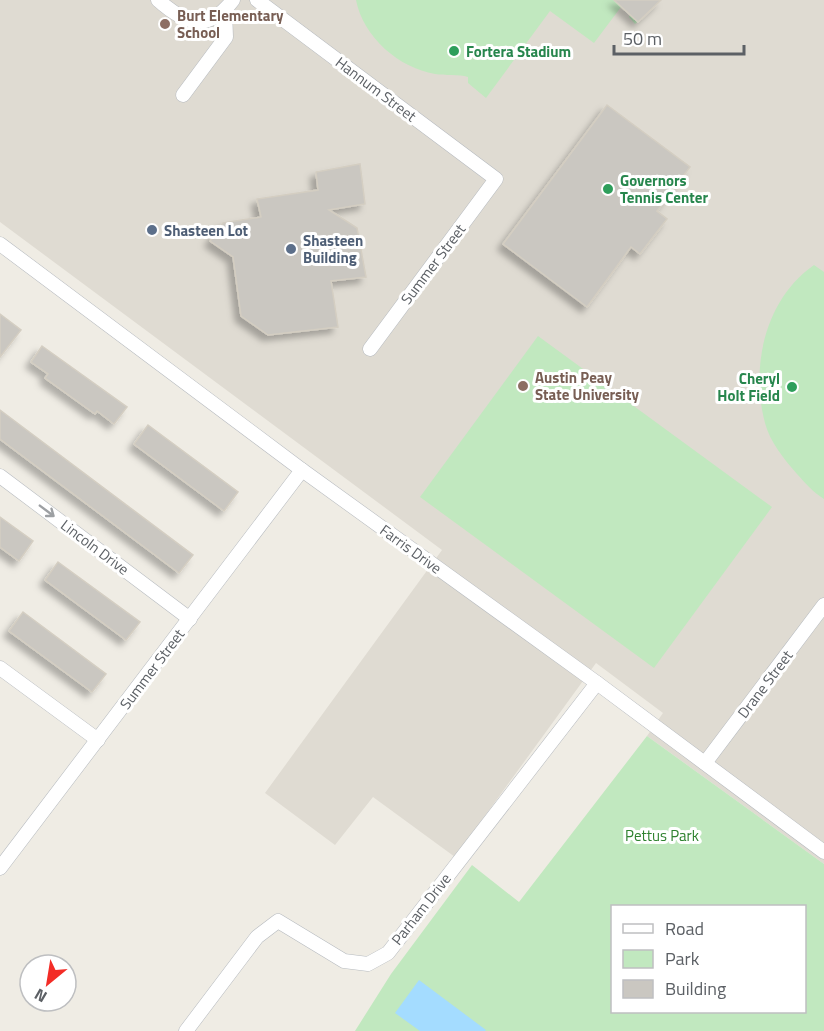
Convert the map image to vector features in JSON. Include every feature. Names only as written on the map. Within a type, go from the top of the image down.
[{"type":"street","points":[[158,0],[174,14],[191,22],[208,21],[229,5]]},
{"type":"street","name":"Hannum Street","points":[[257,0],[496,178]]},
{"type":"street","points":[[183,95],[226,37],[229,5]]},
{"type":"street","name":"Summer Street","points":[[369,349],[496,178]]},
{"type":"street","name":"Farris Drive","points":[[0,244],[302,470],[597,683],[824,852]]},
{"type":"street","name":"Summer Street","points":[[0,868],[302,470]]},
{"type":"street","name":"Lincoln Drive","points":[[0,476],[190,619]]},
{"type":"street","name":"Drane Street","points":[[705,763],[824,605]]},
{"type":"street","points":[[0,668],[98,741]]},
{"type":"street","name":"Parham Drive","points":[[186,1031],[257,937],[278,921],[344,961],[368,964],[387,953],[597,683]]},
{"type":"shaded area","name":"Austin Peay State University","points":[[0,0],[824,0],[824,864],[647,736],[663,713],[596,663],[455,857],[373,797],[335,845],[265,793],[442,550],[0,222]]},
{"type":"green space","name":"Fortera Stadium","points":[[356,0],[661,0],[635,24],[629,17],[630,15],[621,7],[594,43],[550,11],[486,98],[468,83],[468,77],[422,71],[396,58],[385,49],[366,26]]},
{"type":"green space","name":"Cheryl Holt Field","points":[[814,265],[824,272],[824,499],[797,474],[770,437],[761,402],[759,379],[761,357],[773,315],[797,279]]},
{"type":"green space","points":[[538,336],[772,507],[654,668],[420,497]]},
{"type":"green space","name":"Pettus Park","points":[[647,736],[824,864],[824,1031],[355,1031],[391,974],[472,865],[519,902]]},
{"type":"water","points":[[419,980],[486,1030],[420,1031],[395,1013]]},
{"type":"building","points":[[614,0],[661,0],[638,22]]},
{"type":"building","name":"Governors Tennis Center","points":[[607,105],[690,167],[657,211],[667,219],[640,254],[631,247],[587,307],[503,244]]},
{"type":"building","name":"Shasteen Building","points":[[360,164],[365,204],[329,210],[357,228],[366,277],[331,281],[338,327],[268,335],[241,316],[233,257],[210,241],[223,223],[261,217],[257,199],[318,190],[316,172]]},
{"type":"building","points":[[0,314],[21,330],[0,357]]},
{"type":"building","points":[[42,346],[127,407],[114,424],[97,411],[95,414],[45,378],[48,374],[31,362]]},
{"type":"building","points":[[0,410],[193,555],[179,573],[0,439]]},
{"type":"building","points":[[148,425],[238,492],[224,511],[134,444]]},
{"type":"building","points":[[0,517],[33,541],[19,561],[0,547]]},
{"type":"building","points":[[58,562],[140,622],[126,640],[45,580]]},
{"type":"building","points":[[23,612],[106,674],[92,692],[9,631]]},
{"type":"place","name":"Burt Elementary School","points":[[165,24]]},
{"type":"place","name":"Fortera Stadium","points":[[454,51]]},
{"type":"place","name":"Governors Tennis Center","points":[[608,189]]},
{"type":"place","name":"Shasteen Lot","points":[[152,230]]},
{"type":"place","name":"Shasteen Building","points":[[291,249]]},
{"type":"place","name":"Austin Peay State University","points":[[523,386]]},
{"type":"place","name":"Cheryl Holt Field","points":[[792,387]]}]
